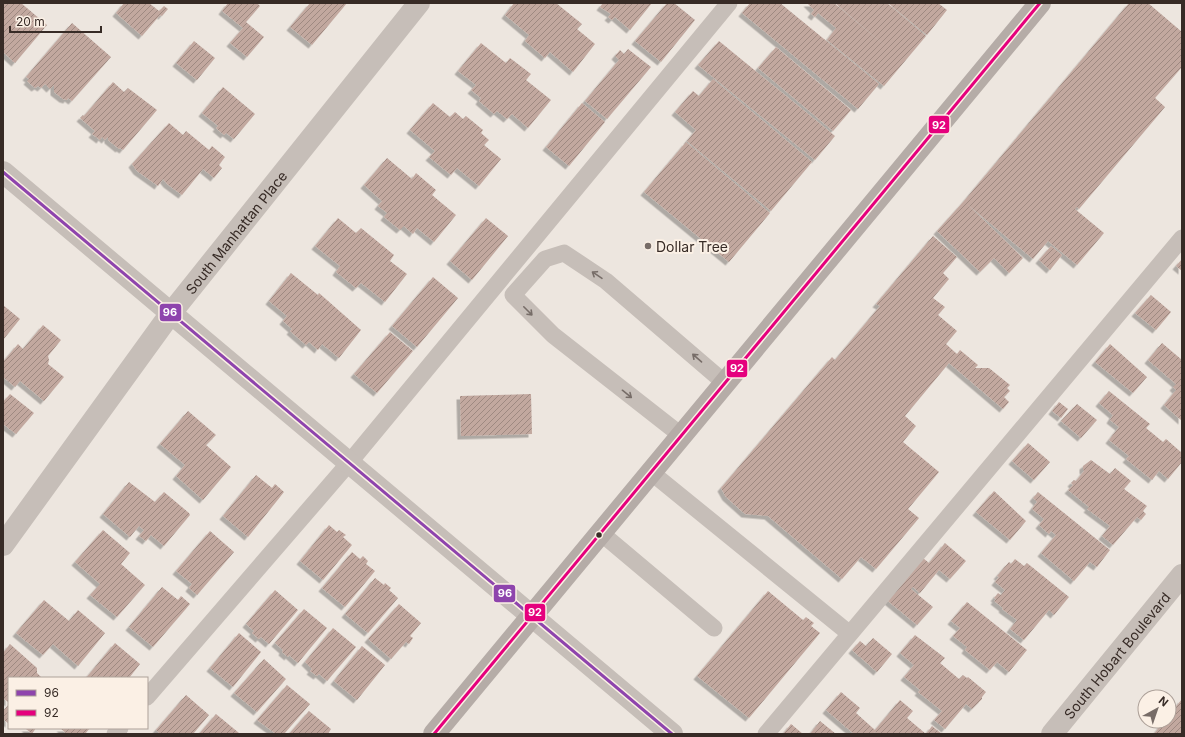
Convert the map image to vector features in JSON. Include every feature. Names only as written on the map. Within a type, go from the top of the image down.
[{"type":"main road","points":[[434,734],[726,384],[1040,3]]},
{"type":"street","name":"South Manhattan Place","points":[[3,545],[171,313],[419,3]]},
{"type":"street","points":[[3,172],[672,734]]},
{"type":"street","name":"South Hobart Boulevard","points":[[1052,734],[1182,575]]},
{"type":"lane","points":[[148,696],[349,463],[729,3]]},
{"type":"lane","points":[[766,734],[1182,238]]},
{"type":"lane","points":[[682,436],[553,335],[513,295],[544,259],[564,253],[606,281],[726,384]]},
{"type":"lane","points":[[652,473],[850,634]]},
{"type":"lane","points":[[602,533],[714,628]]},
{"type":"building","points":[[3,3],[21,3],[47,25],[15,63],[3,52]]},
{"type":"building","points":[[124,3],[149,3],[159,11],[164,6],[168,9],[162,16],[160,15],[142,36],[116,13]]},
{"type":"building","points":[[228,3],[257,3],[260,6],[246,22],[264,37],[247,57],[230,43],[243,28],[222,11]]},
{"type":"building","points":[[310,3],[347,3],[312,45],[290,27]]},
{"type":"building","points":[[514,3],[556,3],[582,24],[577,29],[595,44],[573,72],[550,52],[545,58],[525,41],[529,35],[505,15]]},
{"type":"building","points":[[603,3],[652,3],[630,30],[615,17],[612,20],[608,17],[611,14],[600,7]]},
{"type":"building","points":[[667,3],[674,3],[695,20],[661,62],[635,41]]},
{"type":"building","points":[[750,3],[780,3],[879,84],[858,109],[742,13]]},
{"type":"building","points":[[807,3],[834,3],[890,50],[835,3],[887,3],[926,36],[884,86],[827,40],[836,28],[818,13],[815,17],[811,14],[814,10]]},
{"type":"building","points":[[888,3],[938,3],[947,10],[927,35]]},
{"type":"building","points":[[1129,3],[1148,3],[1182,32],[1182,67],[1155,98],[1165,107],[1079,209],[1077,207],[1075,209],[1104,233],[1077,265],[1048,241],[1033,259],[967,204],[1023,258],[1009,273],[994,258],[980,272],[937,231],[964,201]]},
{"type":"building","points":[[72,23],[111,57],[72,101],[68,98],[67,100],[63,99],[54,92],[54,85],[50,89],[45,84],[41,88],[38,86],[35,88],[27,81],[29,79],[26,77]]},
{"type":"building","points":[[194,41],[215,58],[197,80],[176,63]]},
{"type":"building","points":[[719,41],[835,136],[815,160],[698,65]]},
{"type":"building","points":[[481,43],[506,63],[510,58],[531,74],[526,80],[551,100],[528,128],[512,114],[507,119],[497,111],[494,114],[479,101],[481,98],[471,90],[476,85],[458,71]]},
{"type":"building","points":[[776,47],[851,110],[833,131],[758,68]]},
{"type":"building","points":[[628,49],[651,67],[607,119],[585,101],[619,60],[615,56],[620,50],[624,54]]},
{"type":"building","points":[[713,79],[812,162],[771,211],[687,141],[696,130],[675,112],[693,91],[699,96]]},
{"type":"building","points":[[113,82],[124,92],[128,88],[157,110],[123,150],[120,148],[119,149],[108,140],[108,137],[105,140],[102,137],[100,140],[92,134],[95,131],[80,118],[83,115],[84,116]]},
{"type":"building","points":[[223,87],[255,114],[234,139],[226,133],[224,135],[216,128],[218,126],[202,113]]},
{"type":"building","points":[[433,103],[450,117],[455,112],[463,119],[466,116],[483,130],[481,133],[489,140],[484,145],[501,159],[479,186],[457,168],[451,175],[429,157],[435,151],[410,130]]},
{"type":"building","points":[[582,103],[605,122],[569,166],[546,147]]},
{"type":"building","points":[[169,123],[183,135],[186,131],[209,150],[212,146],[225,157],[219,165],[222,168],[214,178],[203,169],[182,195],[167,184],[163,179],[158,186],[137,171],[132,164]]},
{"type":"building","points":[[686,142],[770,213],[729,262],[644,192]]},
{"type":"building","points":[[387,158],[412,179],[416,173],[436,190],[432,195],[456,215],[434,242],[417,228],[413,234],[404,226],[400,230],[384,217],[387,213],[378,206],[382,201],[364,185]]},
{"type":"building","points":[[338,218],[356,233],[361,228],[394,255],[390,261],[407,274],[385,302],[361,283],[356,288],[336,272],[340,266],[315,246]]},
{"type":"building","points":[[486,218],[508,236],[472,280],[450,261]]},
{"type":"building","points":[[933,236],[957,257],[943,273],[949,279],[933,298],[945,307],[938,315],[957,331],[946,344],[957,354],[960,350],[978,365],[975,368],[989,368],[1010,385],[1007,388],[1010,391],[1004,397],[1009,402],[1003,409],[949,363],[905,416],[916,426],[903,442],[939,472],[908,509],[919,518],[876,569],[861,557],[842,579],[768,516],[745,514],[726,497],[721,488],[832,357],[835,360],[880,306],[876,304]]},
{"type":"building","points":[[1051,246],[1062,255],[1050,270],[1039,260]]},
{"type":"building","points":[[1182,259],[1182,271],[1176,266]]},
{"type":"building","points":[[291,273],[318,295],[319,293],[361,330],[339,358],[322,344],[318,350],[309,342],[306,345],[290,331],[292,329],[283,321],[287,316],[269,301]]},
{"type":"building","points":[[433,277],[458,298],[417,347],[392,326]]},
{"type":"building","points":[[1151,295],[1171,312],[1156,330],[1135,313]]},
{"type":"building","points":[[3,305],[20,319],[3,340]]},
{"type":"building","points":[[43,325],[61,340],[48,356],[48,364],[64,377],[44,401],[20,381],[15,387],[3,377],[3,362],[18,344],[23,349]]},
{"type":"building","points":[[390,332],[413,351],[377,393],[354,374]]},
{"type":"building","points":[[1162,343],[1182,360],[1182,421],[1164,405],[1176,390],[1173,387],[1176,384],[1148,360]]},
{"type":"building","points":[[1110,344],[1147,377],[1133,393],[1095,362]]},
{"type":"building","points":[[1109,391],[1150,424],[1146,428],[1163,442],[1166,439],[1182,453],[1182,462],[1168,479],[1159,471],[1152,480],[1126,459],[1129,456],[1109,440],[1119,427],[1110,420],[1113,415],[1099,403]]},
{"type":"building","points":[[10,394],[34,413],[16,434],[3,424],[3,402]]},
{"type":"building","points":[[531,394],[532,434],[461,436],[460,396]]},
{"type":"building","points":[[1059,402],[1068,409],[1061,418],[1052,411]]},
{"type":"building","points":[[1077,404],[1097,420],[1081,438],[1061,421]]},
{"type":"building","points":[[188,411],[216,435],[206,445],[231,467],[203,500],[176,476],[185,465],[160,444]]},
{"type":"building","points":[[1028,443],[1050,462],[1034,480],[1012,461]]},
{"type":"building","points":[[1091,460],[1110,474],[1115,468],[1131,481],[1124,489],[1147,506],[1143,511],[1146,514],[1141,520],[1137,517],[1113,545],[1102,536],[1110,526],[1087,509],[1089,507],[1068,490],[1073,485],[1071,483],[1074,480],[1076,481],[1084,471],[1083,466]]},
{"type":"building","points":[[256,475],[272,488],[275,484],[284,492],[248,537],[223,516]]},
{"type":"building","points":[[129,482],[155,502],[164,492],[189,513],[190,515],[164,546],[151,535],[146,541],[139,536],[144,530],[139,526],[130,537],[103,514]]},
{"type":"building","points":[[994,491],[1026,521],[1010,540],[976,512]]},
{"type":"building","points":[[1038,492],[1110,550],[1097,567],[1090,562],[1074,581],[1041,553],[1056,535],[1051,531],[1049,534],[1039,525],[1044,519],[1032,509],[1037,502],[1033,498]]},
{"type":"building","points":[[329,525],[337,532],[339,530],[346,535],[343,537],[352,545],[323,580],[300,561]]},
{"type":"building","points":[[103,530],[130,553],[121,564],[145,585],[117,617],[90,595],[100,584],[75,562]]},
{"type":"building","points":[[210,531],[234,552],[197,595],[189,588],[192,584],[176,571]]},
{"type":"building","points":[[945,543],[966,561],[950,579],[939,570],[920,593],[913,587],[911,589],[933,607],[917,625],[888,601],[923,558],[929,563]]},
{"type":"building","points":[[352,552],[360,559],[363,556],[368,561],[366,564],[375,571],[345,607],[322,588]]},
{"type":"building","points":[[1015,559],[1024,566],[1027,563],[1069,597],[1054,615],[1049,610],[1024,640],[1010,629],[1017,620],[994,601],[996,599],[994,598],[998,593],[1001,595],[1005,590],[995,582],[999,577],[997,576],[1009,562],[1011,564]]},
{"type":"building","points":[[375,578],[391,588],[389,590],[398,598],[368,633],[345,614]]},
{"type":"building","points":[[162,587],[178,600],[181,596],[190,604],[153,647],[129,627]]},
{"type":"building","points":[[275,590],[298,610],[269,644],[261,637],[259,639],[252,633],[254,631],[246,624]]},
{"type":"building","points":[[768,591],[803,620],[806,617],[814,623],[811,626],[820,633],[749,718],[697,676]]},
{"type":"building","points":[[44,600],[69,621],[78,610],[105,633],[78,666],[53,644],[43,655],[16,633]]},
{"type":"building","points":[[967,602],[1027,650],[1009,672],[997,662],[990,670],[965,650],[967,647],[953,636],[960,628],[951,621]]},
{"type":"building","points":[[399,604],[421,623],[410,636],[413,638],[409,644],[406,642],[391,659],[368,639]]},
{"type":"building","points":[[304,609],[327,628],[298,663],[289,655],[288,657],[282,652],[283,650],[275,643]]},
{"type":"building","points":[[333,628],[356,647],[327,681],[319,674],[317,676],[310,671],[312,669],[305,662]]},
{"type":"building","points":[[239,633],[261,652],[233,687],[210,668]]},
{"type":"building","points":[[915,635],[945,658],[940,663],[959,679],[963,675],[967,678],[968,677],[986,692],[982,699],[972,709],[966,704],[945,729],[934,720],[942,711],[918,692],[920,690],[904,677],[914,665],[900,653]]},
{"type":"building","points":[[873,638],[892,654],[877,672],[852,650],[860,641],[866,646]]},
{"type":"building","points":[[115,643],[140,664],[130,677],[87,677]]},
{"type":"building","points":[[10,644],[37,668],[37,673],[41,677],[8,677],[8,702],[3,698],[3,653]]},
{"type":"building","points":[[362,646],[385,665],[357,700],[334,681]]},
{"type":"building","points":[[264,659],[286,679],[257,712],[234,693]]},
{"type":"building","points":[[287,685],[310,704],[284,734],[276,734],[257,720]]},
{"type":"building","points":[[841,692],[860,708],[856,713],[875,730],[900,700],[913,711],[907,718],[926,734],[878,734],[875,732],[874,734],[854,734],[826,710]]},
{"type":"building","points":[[186,695],[209,715],[193,734],[160,734],[156,730]]},
{"type":"building","points":[[1182,699],[1182,734],[1154,734],[1158,729],[1177,729],[1177,705]]},
{"type":"building","points":[[8,705],[8,723],[3,719],[3,711]]},
{"type":"building","points":[[309,711],[331,729],[328,734],[289,734]]},
{"type":"building","points":[[216,714],[239,733],[199,734]]},
{"type":"building","points":[[820,721],[836,734],[810,734]]},
{"type":"building","points":[[791,724],[803,734],[783,734]]},
{"type":"building","points":[[932,726],[942,734],[926,734]]},
{"type":"building","points":[[26,729],[35,729],[32,734]]},
{"type":"building","points":[[61,729],[89,729],[85,734],[67,734]]},
{"type":"transit line","name":"92","points":[[434,734],[1040,3]]},
{"type":"transit line","name":"96","points":[[3,172],[672,734]]},
{"type":"place","name":"Dollar Tree","points":[[648,246]]}]
